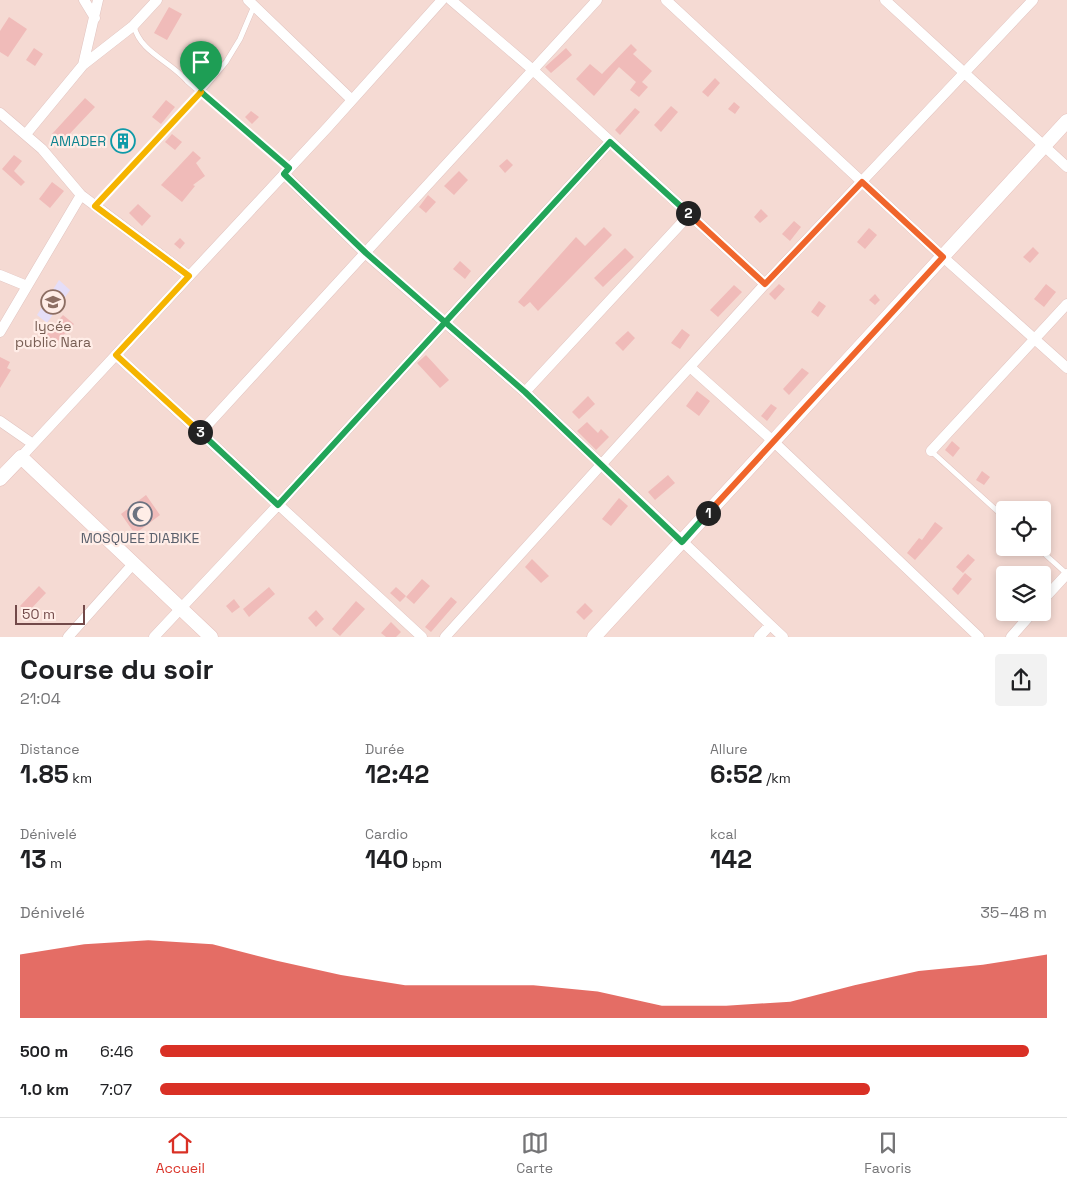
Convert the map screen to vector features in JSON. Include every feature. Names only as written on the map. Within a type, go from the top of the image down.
[{"type":"street","points":[[84,0],[95,18]]},
{"type":"street","points":[[83,65],[98,0]]},
{"type":"street","points":[[26,134],[83,65],[134,26],[157,0]]},
{"type":"street","points":[[0,479],[352,100],[442,0]]},
{"type":"street","points":[[451,0],[532,70],[765,284]]},
{"type":"street","points":[[200,433],[597,0]]},
{"type":"street","points":[[666,0],[943,257],[1067,368]]},
{"type":"street","points":[[445,637],[765,284],[1033,0]]},
{"type":"street","points":[[890,2],[1067,167]]},
{"type":"street","points":[[251,3],[352,100]]},
{"type":"street","points":[[0,113],[26,134],[81,196],[189,276]]},
{"type":"street","points":[[594,637],[1067,121]]},
{"type":"street","points":[[154,637],[278,505],[610,142]]},
{"type":"street","points":[[286,171],[366,253],[525,392],[783,637]]},
{"type":"street","points":[[0,332],[81,196]]},
{"type":"street","points":[[525,392],[689,214]]},
{"type":"street","points":[[0,275],[27,286]]},
{"type":"street","points":[[931,451],[1036,340],[1067,304]]},
{"type":"street","points":[[116,355],[422,637]]},
{"type":"street","points":[[690,367],[774,442],[979,637]]},
{"type":"street","points":[[0,421],[32,444]]},
{"type":"street","points":[[21,457],[211,637]]},
{"type":"street","points":[[68,637],[133,564]]},
{"type":"street","points":[[1051,592],[1067,574]]},
{"type":"street","points":[[1011,637],[1025,621]]},
{"type":"street","points":[[759,637],[770,625]]},
{"type":"lane","points":[[95,206],[201,92],[226,62],[240,39],[251,3]]},
{"type":"lane","points":[[134,26],[137,39],[177,69],[286,171]]},
{"type":"lane","points":[[931,451],[996,510]]},
{"type":"lane","points":[[1047,556],[1067,574]]},
{"type":"shaded area","points":[[0,0],[1067,0],[1067,637],[0,637]]},
{"type":"shaded area","name":"lycée public Nara","points":[[59,280],[70,290],[47,323],[37,315]]},
{"type":"building","points":[[169,7],[182,14],[167,40],[154,33]]},
{"type":"building","points":[[9,17],[27,29],[8,57],[0,52],[0,31]]},
{"type":"building","points":[[631,44],[637,50],[633,54],[652,71],[642,82],[648,87],[639,97],[630,90],[636,82],[619,67],[594,96],[576,79],[590,64],[602,74]]},
{"type":"building","points":[[34,48],[43,54],[35,66],[26,60]]},
{"type":"building","points":[[566,48],[572,55],[551,73],[545,67]]},
{"type":"building","points":[[715,78],[720,83],[708,97],[702,92]]},
{"type":"building","points":[[85,98],[95,107],[61,143],[52,134]]},
{"type":"building","points":[[166,100],[175,107],[161,124],[152,117]]},
{"type":"building","points":[[734,102],[740,107],[735,114],[728,109]]},
{"type":"building","points":[[671,106],[678,112],[661,132],[654,125]]},
{"type":"building","points":[[635,108],[640,112],[620,135],[615,130]]},
{"type":"building","points":[[251,111],[259,117],[252,124],[245,117]]},
{"type":"building","name":"AMADER","points":[[123,131],[132,139],[123,151],[113,143]]},
{"type":"building","points":[[172,134],[182,142],[175,150],[165,142]]},
{"type":"building","points":[[193,151],[201,158],[196,163],[205,176],[193,185],[195,186],[182,202],[161,185]]},
{"type":"building","points":[[14,155],[22,161],[14,171],[25,182],[21,186],[2,169]]},
{"type":"building","points":[[507,159],[513,165],[505,173],[499,166]]},
{"type":"building","points":[[459,171],[468,180],[454,195],[444,186]]},
{"type":"building","points":[[52,182],[64,191],[50,208],[39,199]]},
{"type":"building","points":[[428,195],[436,202],[426,213],[419,207]]},
{"type":"building","points":[[138,204],[151,216],[142,226],[129,213]]},
{"type":"building","points":[[761,209],[768,216],[760,223],[754,217]]},
{"type":"building","points":[[794,221],[801,227],[790,241],[782,234]]},
{"type":"building","points":[[604,227],[612,235],[538,311],[530,302],[524,307],[518,302],[576,237],[585,246]]},
{"type":"building","points":[[869,228],[877,235],[865,249],[857,242]]},
{"type":"building","points":[[180,238],[185,243],[180,249],[174,244]]},
{"type":"building","points":[[1033,247],[1039,253],[1030,263],[1023,257]]},
{"type":"building","points":[[625,248],[634,257],[603,287],[594,278]]},
{"type":"building","points":[[460,261],[471,271],[465,279],[453,269]]},
{"type":"building","points":[[779,284],[785,289],[775,300],[769,294]]},
{"type":"building","points":[[1046,284],[1056,292],[1044,307],[1034,299]]},
{"type":"building","points":[[734,285],[742,292],[718,317],[710,310]]},
{"type":"building","points":[[875,294],[880,300],[875,305],[869,300]]},
{"type":"building","points":[[819,301],[826,306],[818,317],[811,312]]},
{"type":"building","points":[[63,315],[74,324],[56,343],[46,334]]},
{"type":"building","points":[[682,329],[690,335],[680,349],[671,343]]},
{"type":"building","points":[[628,331],[635,338],[623,351],[615,343]]},
{"type":"building","points":[[426,355],[449,380],[440,388],[417,363]]},
{"type":"building","points":[[0,357],[10,362],[7,368],[11,370],[0,388]]},
{"type":"building","points":[[802,368],[809,373],[789,395],[783,389]]},
{"type":"building","points":[[697,391],[710,401],[699,416],[686,406]]},
{"type":"building","points":[[588,396],[595,404],[579,419],[572,412]]},
{"type":"building","points":[[771,404],[777,408],[767,421],[761,416]]},
{"type":"building","points":[[587,422],[598,433],[601,429],[609,437],[596,450],[577,431]]},
{"type":"building","points":[[952,441],[960,448],[953,457],[945,450]]},
{"type":"building","points":[[982,471],[990,477],[984,485],[976,480]]},
{"type":"building","points":[[668,475],[675,483],[655,500],[648,492]]},
{"type":"building","name":"MOSQUEE DIABIKE","points":[[146,495],[160,515],[135,534],[121,514]]},
{"type":"building","points":[[619,498],[628,506],[611,526],[602,519]]},
{"type":"building","points":[[935,522],[943,528],[915,560],[907,553],[919,538],[922,540]]},
{"type":"building","points":[[968,554],[975,560],[963,573],[956,567]]},
{"type":"building","points":[[532,559],[549,576],[541,583],[525,567]]},
{"type":"building","points":[[965,573],[972,579],[958,595],[952,589]]},
{"type":"building","points":[[422,579],[430,586],[414,604],[406,597]]},
{"type":"building","points":[[39,586],[46,593],[27,613],[20,606]]},
{"type":"building","points":[[269,587],[275,594],[249,617],[243,609]]},
{"type":"building","points":[[396,587],[406,596],[400,602],[390,593]]},
{"type":"building","points":[[451,597],[457,602],[431,632],[425,627]]},
{"type":"building","points":[[234,599],[240,607],[232,613],[226,606]]},
{"type":"building","points":[[356,601],[365,609],[340,636],[332,629]]},
{"type":"building","points":[[585,603],[593,611],[584,620],[576,612]]},
{"type":"building","points":[[316,610],[324,619],[316,627],[308,618]]},
{"type":"building","points":[[391,622],[401,632],[396,637],[386,637],[381,633]]},
{"type":"place","name":"AMADER","points":[[123,141]]},
{"type":"place","name":"lycée public Nara","points":[[53,302]]},
{"type":"place","name":"MOSQUEE DIABIKE","points":[[140,514]]},
{"type":"route","points":[[201,92],[95,206],[189,276],[116,355],[278,505],[446,321],[610,142],[765,284],[862,182],[943,257],[682,542],[525,392],[446,321],[366,253],[284,174],[289,168],[201,92]]}]
